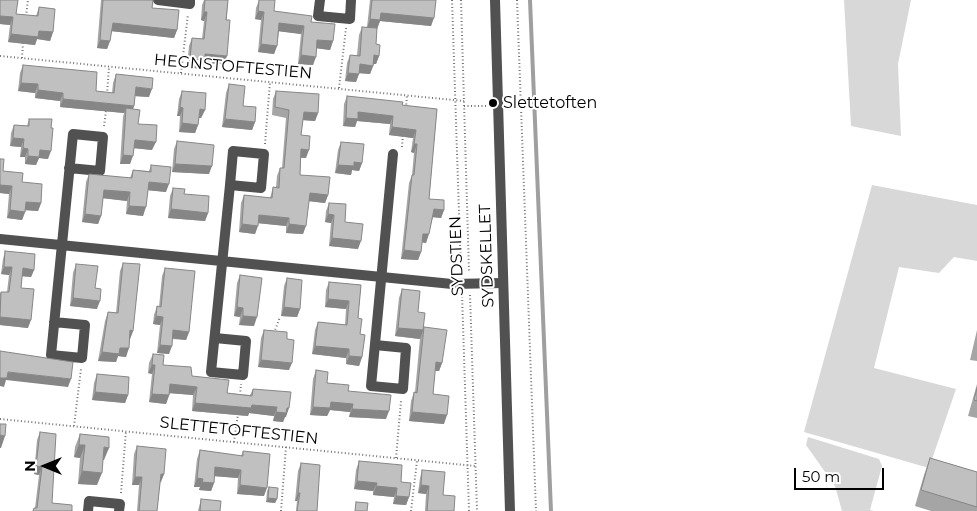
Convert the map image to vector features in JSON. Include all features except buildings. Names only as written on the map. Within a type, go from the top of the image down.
[{"type":"street","points":[[158,0],[190,2]]},
{"type":"street","points":[[320,0],[318,16],[350,19],[352,0]]},
{"type":"street","name":"SYDSKELLET","points":[[495,0],[510,511]]},
{"type":"street","points":[[54,322],[85,325],[82,358],[50,355],[54,322],[69,168],[73,134],[104,137],[100,171],[69,168]]},
{"type":"street","points":[[215,338],[246,341],[243,375],[211,372],[222,261],[230,185],[234,151],[264,154],[261,188],[230,185]]},
{"type":"street","points":[[375,345],[406,348],[402,389],[371,386],[393,154]]},
{"type":"street","points":[[0,239],[466,284],[503,283]]},
{"type":"street","points":[[88,511],[89,501],[120,508]]},
{"type":"path","points":[[26,19],[28,0]]},
{"type":"path","points":[[452,0],[455,100],[466,284],[469,511]]},
{"type":"path","name":"SYDSTIEN","points":[[461,0],[466,284],[477,511]]},
{"type":"path","points":[[517,0],[536,511]]},
{"type":"path","points":[[181,73],[190,2]]},
{"type":"path","points":[[339,89],[347,25],[350,19]]},
{"type":"path","points":[[22,58],[24,39]]},
{"type":"path","name":"HEGNSTOFTESTIEN","points":[[0,56],[464,100]]},
{"type":"path","points":[[106,102],[109,66]]},
{"type":"path","points":[[264,154],[270,82]]},
{"type":"path","points":[[405,114],[407,95]]},
{"type":"path","points":[[464,106],[490,106]]},
{"type":"path","points":[[104,137],[106,111]]},
{"type":"path","points":[[393,154],[401,153],[403,134]]},
{"type":"path","points":[[272,338],[280,317]]},
{"type":"path","points":[[74,426],[82,358]]},
{"type":"path","points":[[239,404],[243,375]]},
{"type":"path","points":[[396,458],[402,389]]},
{"type":"path","points":[[234,442],[238,413]]},
{"type":"path","name":"SLETTETOFTESTIEN","points":[[0,419],[475,466]]},
{"type":"path","points":[[120,508],[126,431]]},
{"type":"path","points":[[281,511],[286,447]]},
{"type":"path","points":[[411,511],[417,460]]},
{"type":"shaded area","points":[[844,0],[911,0],[898,64],[901,136],[851,126]]},
{"type":"shaded area","points":[[872,185],[977,205],[977,261],[954,257],[939,273],[899,267],[874,368],[956,389],[929,468],[804,432]]},
{"type":"shaded area","points":[[808,437],[879,459],[882,466],[870,510],[874,511],[842,511],[835,486],[806,445]]},
{"type":"waterway","points":[[530,0],[551,511]]},
{"type":"place","name":"Slettetoften","points":[[493,103]]}]
